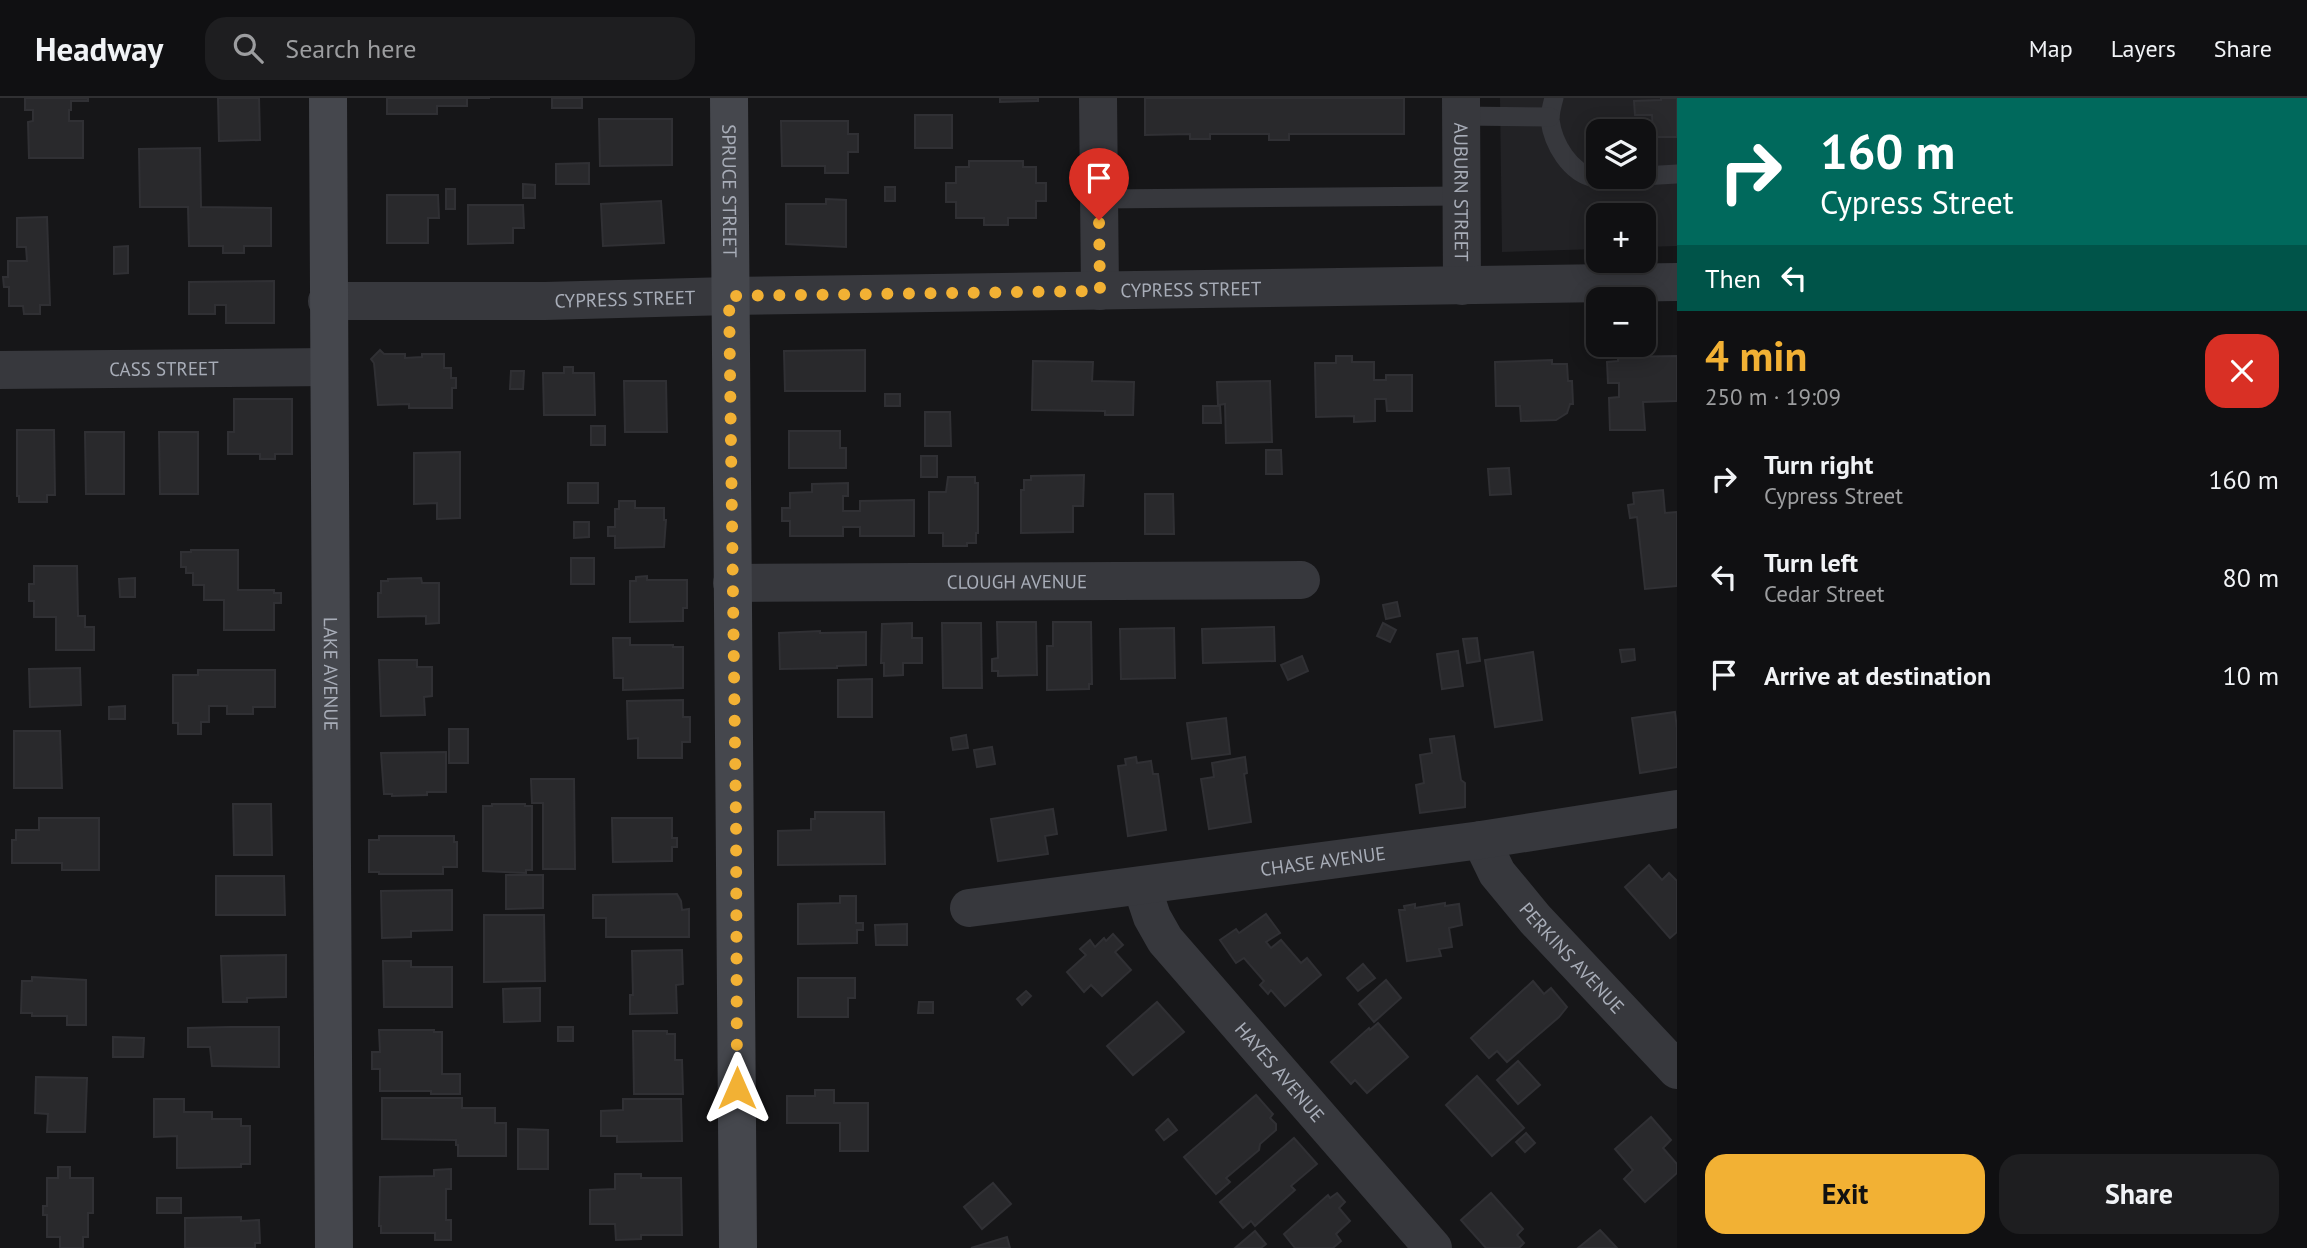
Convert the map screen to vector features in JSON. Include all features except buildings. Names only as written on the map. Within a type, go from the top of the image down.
[{"type":"street","name":"LAKE AVENUE","points":[[328,98],[334,1248]]},
{"type":"street","name":"SPRUCE STREET","points":[[729,98],[737,1248]]},
{"type":"street","points":[[1098,98],[1100,291]]},
{"type":"street","name":"AUBURN STREET","points":[[1461,107],[1462,286]]},
{"type":"street","name":"CYPRESS STREET","points":[[327,301],[545,301],[1677,282]]},
{"type":"street","name":"CASS STREET","points":[[0,370],[328,367]]},
{"type":"street","name":"CLOUGH AVENUE","points":[[732,583],[1301,580]]},
{"type":"street","name":"CHASE AVENUE","points":[[969,908],[1481,840],[1677,809]]},
{"type":"street","name":"PERKINS AVENUE","points":[[1481,840],[1497,873],[1535,919],[1677,1070]]},
{"type":"street","name":"HAYES AVENUE","points":[[1142,887],[1152,917],[1171,948],[1433,1248]]},
{"type":"lane","points":[[1461,107],[1552,108],[1554,138],[1563,154],[1576,169],[1586,175]]},
{"type":"lane","points":[[1656,175],[1677,174]]},
{"type":"lane","points":[[1099,199],[1462,196]]},
{"type":"shaded area","points":[[1500,98],[1677,98],[1677,246],[1656,247],[1656,203],[1586,203],[1586,249],[1502,252]]},
{"type":"route","points":[[737,1088],[729,296],[1100,291],[1099,220]]}]
